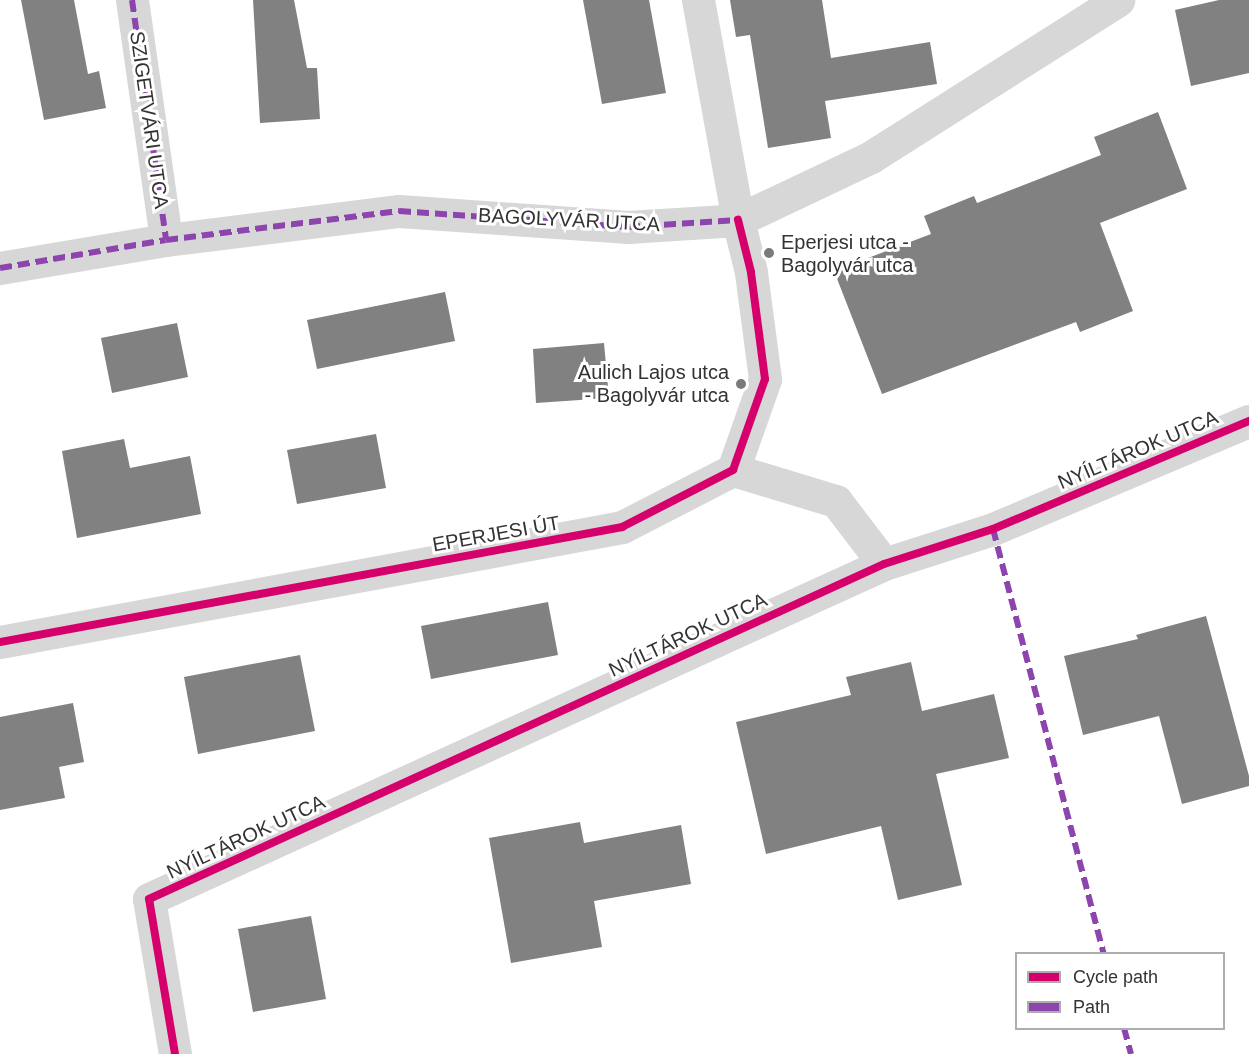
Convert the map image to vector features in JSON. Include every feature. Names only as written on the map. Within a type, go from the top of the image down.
[{"type":"street","name":"SZIGETVÁRI UTCA","points":[[132,0],[166,240]]},
{"type":"street","points":[[698,0],[738,220],[751,272],[765,379],[733,470],[836,501],[884,564]]},
{"type":"street","name":"BAGOLYVÁR UTCA","points":[[0,268],[166,240],[399,211],[628,227],[738,220],[871,157],[1118,0]]},
{"type":"street","name":"NYÍLTÁROK UTCA","points":[[175,1054],[149,899],[884,564],[993,529],[1249,421]]},
{"type":"street","name":"EPERJESI ÚT","points":[[0,642],[622,527],[733,470]]},
{"type":"building","points":[[21,0],[74,0],[88,74],[99,71],[106,108],[44,120]]},
{"type":"building","points":[[253,0],[294,0],[307,68],[317,68],[320,119],[260,123]]},
{"type":"building","points":[[583,0],[649,0],[666,93],[602,104]]},
{"type":"building","points":[[730,0],[822,0],[831,58],[930,42],[937,84],[825,101],[831,138],[768,148],[750,35],[736,37]]},
{"type":"building","points":[[1219,0],[1249,0],[1249,73],[1191,86],[1175,10]]},
{"type":"building","points":[[1158,112],[1187,189],[1100,223],[1133,311],[1080,332],[1076,322],[882,394],[834,271],[931,234],[924,216],[974,196],[977,203],[1101,155],[1094,137]]},
{"type":"building","points":[[445,292],[455,341],[317,369],[307,320]]},
{"type":"building","points":[[177,323],[188,377],[112,393],[101,338]]},
{"type":"building","points":[[604,343],[609,398],[536,403],[533,349]]},
{"type":"building","points":[[376,434],[386,488],[297,504],[287,450]]},
{"type":"building","points":[[124,439],[130,468],[190,456],[201,514],[77,538],[62,451]]},
{"type":"building","points":[[548,602],[558,655],[431,679],[421,626]]},
{"type":"building","points":[[1206,616],[1249,776],[1249,786],[1182,804],[1159,716],[1083,735],[1064,656],[1138,639],[1136,635]]},
{"type":"building","points":[[300,655],[315,731],[198,754],[184,677]]},
{"type":"building","points":[[911,662],[922,711],[994,694],[1009,758],[936,774],[962,885],[898,900],[881,826],[766,854],[736,722],[851,695],[846,677]]},
{"type":"building","points":[[73,703],[84,762],[59,767],[65,798],[0,810],[0,717]]},
{"type":"building","points":[[580,822],[584,843],[681,825],[691,884],[594,901],[602,947],[511,963],[489,838]]},
{"type":"building","points":[[311,916],[326,999],[253,1012],[238,929]]},
{"type":"marked path","points":[[132,0],[166,240]]},
{"type":"marked path","points":[[0,268],[166,240],[399,211],[628,227],[738,220]]},
{"type":"marked path","points":[[993,529],[1103,952]]},
{"type":"marked path","points":[[1125,1030],[1131,1054]]},
{"type":"cycle path","points":[[0,642],[622,527],[733,470],[765,379],[751,272],[738,220]]},
{"type":"cycle path","points":[[175,1054],[149,899],[884,564],[993,529],[1249,421]]},
{"type":"place","name":"Eperjesi utca - Bagolyvár utca","points":[[769,253]]},
{"type":"place","name":"Aulich Lajos utca - Bagolyvár utca","points":[[741,384]]}]
